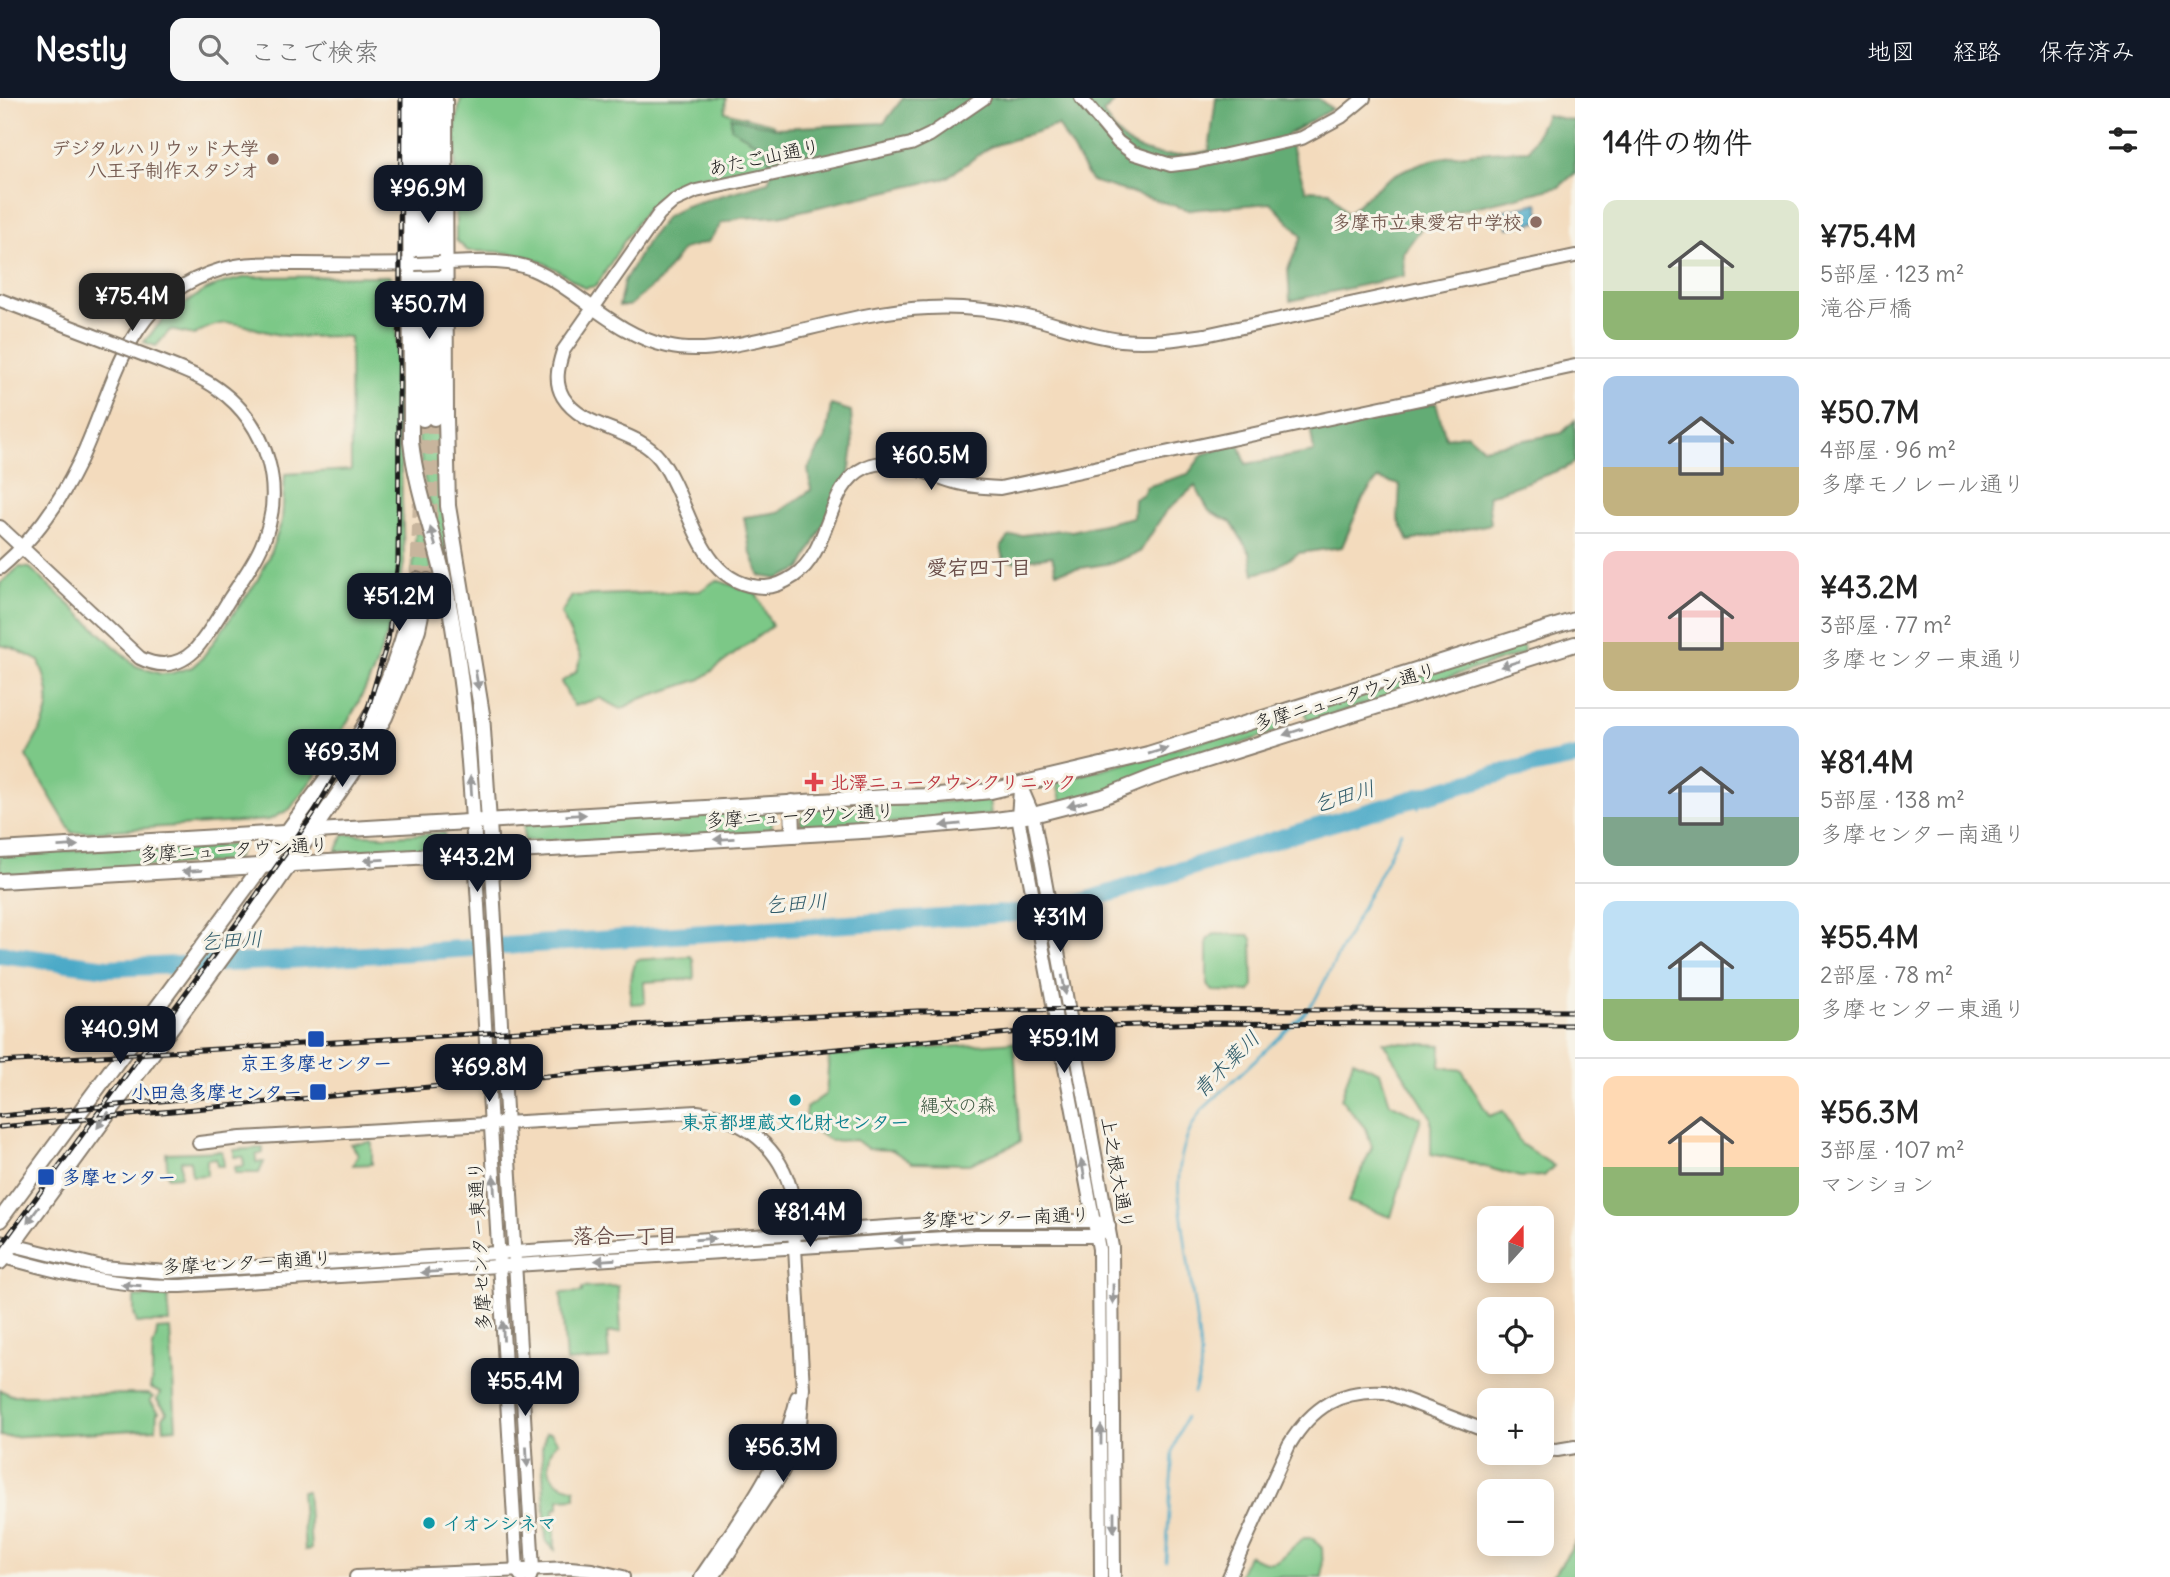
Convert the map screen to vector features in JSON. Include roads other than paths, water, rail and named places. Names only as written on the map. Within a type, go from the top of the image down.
[{"type":"main road","points":[[410,98],[411,442],[418,483],[443,574],[461,674],[466,711],[475,854]]},
{"type":"main road","points":[[421,98],[428,418],[433,98]]},
{"type":"main road","points":[[445,98],[443,263],[449,506],[454,551],[482,714],[491,853]]},
{"type":"main road","points":[[0,1220],[351,748],[374,711],[401,646],[423,581],[413,647],[385,717],[354,771],[289,865],[3,1252]]},
{"type":"main road","name":"多摩ニュータウン通り","points":[[0,850],[792,802],[939,796],[1020,785],[1148,754],[1575,620]]},
{"type":"main road","name":"多摩ニュータウン通り","points":[[0,881],[939,826],[1026,816],[1103,797],[1153,776],[1575,643]]},
{"type":"main road","points":[[792,802],[793,835]]},
{"type":"street","name":"あたご山通り","points":[[984,98],[930,135],[911,144],[696,191],[674,201],[659,214],[563,351],[557,375],[562,396],[583,416],[648,446],[671,477],[705,551],[722,573],[753,586],[769,587],[786,582],[803,570],[815,554],[839,495],[849,480],[866,467],[884,463],[905,465],[956,483],[1000,488],[1575,366]]},
{"type":"street","points":[[1081,98],[1118,142],[1133,153],[1171,165],[1302,138],[1341,117],[1364,98]]},
{"type":"street","points":[[0,568],[22,547],[47,515],[73,474],[131,338],[152,312],[169,297],[208,275],[244,265],[504,263],[530,269],[630,333],[667,346],[696,349],[725,347],[894,311],[927,308],[987,310],[1024,316],[1096,336],[1161,341],[1205,335],[1575,256]]},
{"type":"street","points":[[0,300],[206,381],[237,406],[253,425],[263,444],[272,480],[272,506],[262,545],[202,642],[187,658],[171,664],[161,665],[140,658],[0,527]]},
{"type":"street","name":"上之根大通り","points":[[1020,785],[1047,895],[1114,1259],[1114,1577]]},
{"type":"street","name":"上之根大通り","points":[[1026,816],[1033,897],[1100,1261],[1101,1577]]},
{"type":"street","name":"多摩センター東通り","points":[[491,853],[531,1573]]},
{"type":"street","name":"多摩センター東通り","points":[[475,854],[519,1574]]},
{"type":"street","points":[[199,1143],[697,1112],[725,1117],[754,1134],[767,1146],[784,1171],[792,1195],[803,1409],[787,1463],[713,1577]]},
{"type":"street","name":"多摩センター南通り","points":[[3,1252],[102,1267],[166,1272],[975,1221],[1093,1221],[1109,1226]]},
{"type":"street","name":"多摩センター南通り","points":[[3,1252],[99,1281],[164,1286],[499,1268],[976,1236],[1096,1236],[1109,1226]]},
{"type":"street","points":[[701,1577],[777,1459],[791,1422],[802,1367]]},
{"type":"street","points":[[1229,1577],[1289,1445],[1300,1426],[1314,1412],[1330,1402],[1345,1395],[1368,1391],[1385,1392],[1477,1427]]},
{"type":"street","points":[[1554,1450],[1575,1447]]},
{"type":"street","points":[[356,1577],[592,1570],[623,1577]]},
{"type":"water","points":[[1538,203],[1542,221],[1508,228],[1504,210]]},
{"type":"waterway","name":"乞田川","points":[[0,954],[108,968],[271,961],[1064,908],[1290,835],[1512,770],[1575,757]]},
{"type":"waterway","name":"青木葉川","points":[[1418,808],[1423,797]]},
{"type":"waterway","name":"青木葉川","points":[[1194,1393],[1200,1374],[1201,1354],[1179,1197],[1180,1163],[1186,1141],[1201,1111],[1303,1015],[1316,998],[1401,832]]},
{"type":"waterway","name":"青木葉川","points":[[1166,1561],[1173,1450],[1185,1418]]},
{"type":"tunnel","points":[[428,581],[434,418]]},
{"type":"tunnel","points":[[417,580],[423,419]]},
{"type":"railway","points":[[0,1247],[239,920],[313,814],[347,756],[368,708],[388,640],[398,561],[401,98]]},
{"type":"railway","points":[[0,1062],[571,1028],[918,1011],[1575,1011]]},
{"type":"railway","points":[[0,1127],[1074,1027],[1206,1023],[1575,1025]]},
{"type":"railway","points":[[0,1116],[203,1097]]},
{"type":"place","name":"デジタルハリウッド大学 八王子制作スタジオ","points":[[273,159]]},
{"type":"place","name":"多摩市立東愛宕中学校","points":[[1536,222]]},
{"type":"place","name":"北澤ニュータウンクリニック","points":[[814,782]]},
{"type":"place","name":"京王多摩センター","points":[[316,1039]]},
{"type":"place","name":"小田急多摩センター","points":[[318,1092]]},
{"type":"place","name":"東京都埋蔵文化財センター","points":[[795,1100]]},
{"type":"place","name":"多摩センター","points":[[46,1177]]},
{"type":"place","name":"イオンシネマ","points":[[429,1523]]},
{"type":"district","name":"愛宕四丁目","points":[[979,567]]},
{"type":"district","name":"落合一丁目","points":[[625,1235]]},
{"type":"park label","name":"縄文の森","points":[[958,1105]]}]
